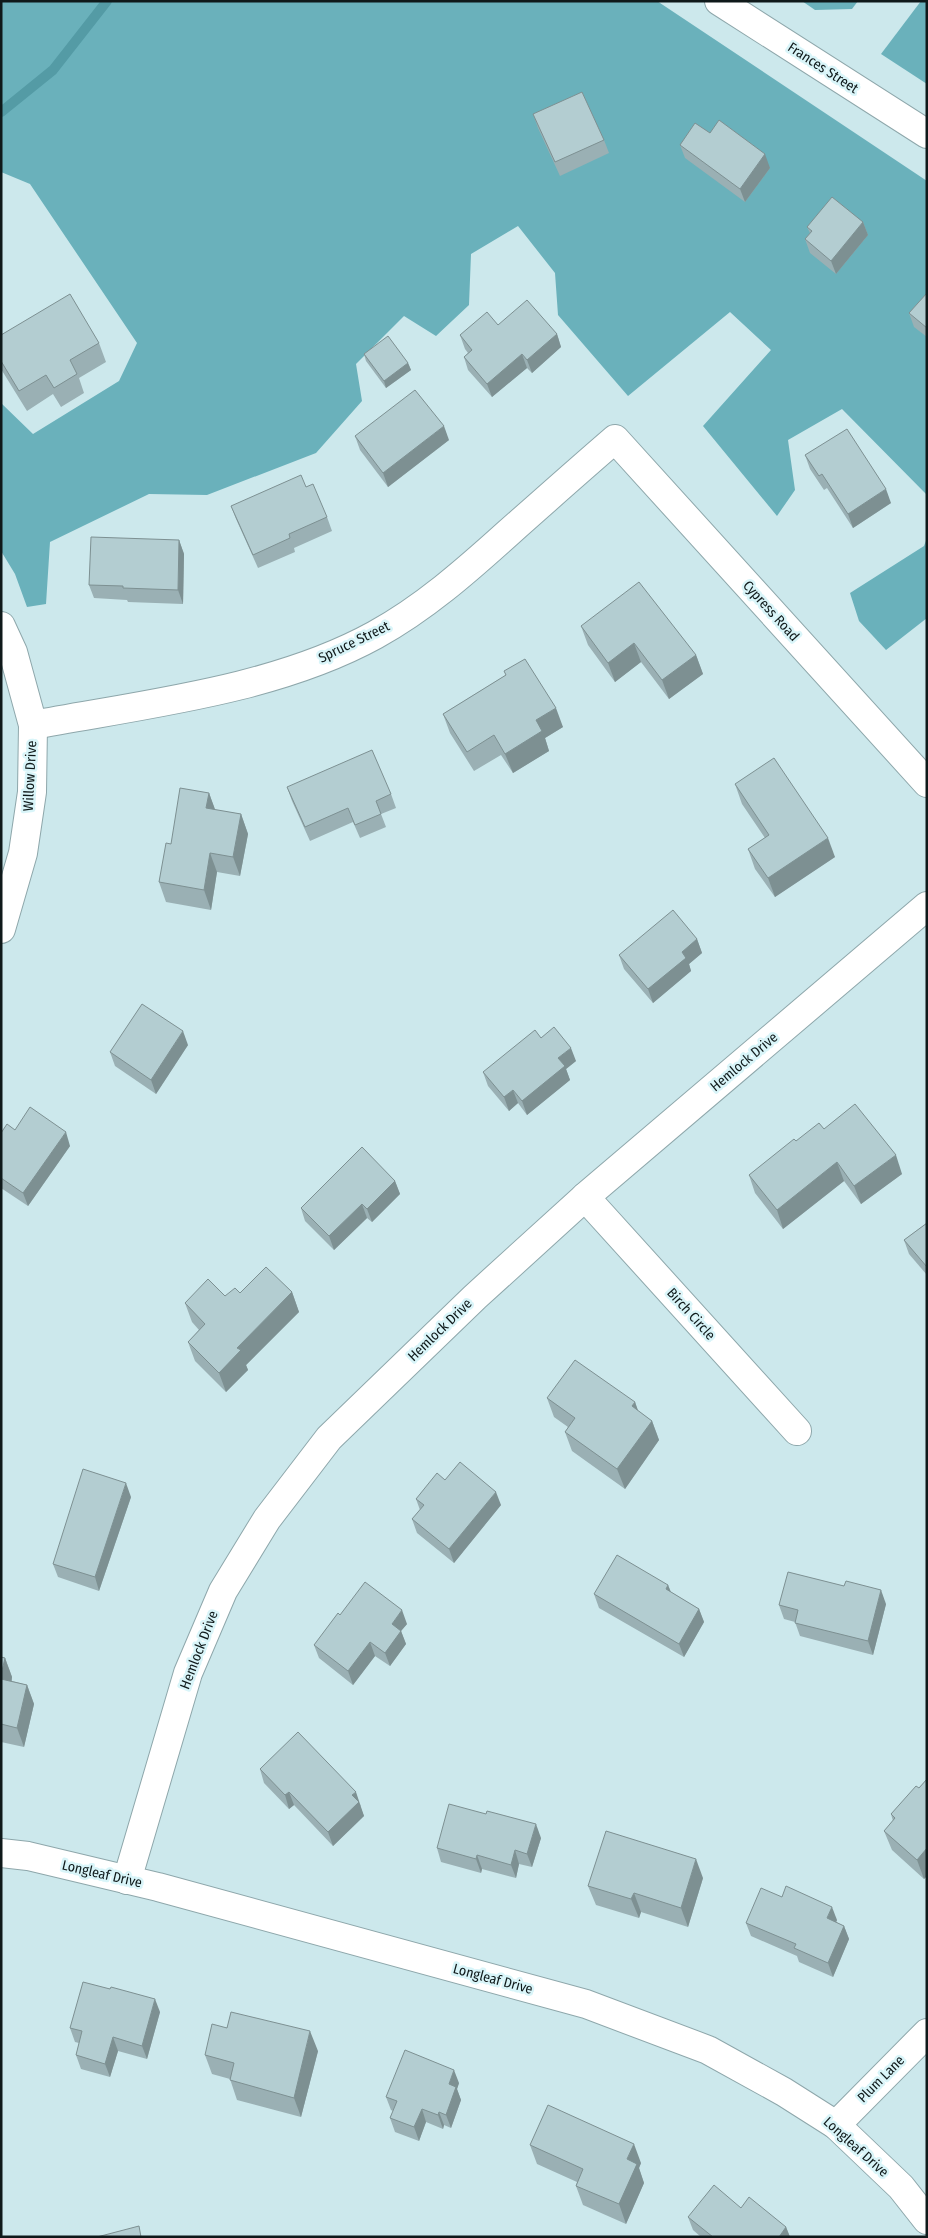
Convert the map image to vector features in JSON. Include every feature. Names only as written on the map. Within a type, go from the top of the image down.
[{"type":"street","name":"Frances Street","points":[[719,1],[927,134]]},
{"type":"street","name":"Spruce Street","points":[[33,726],[240,686],[305,666],[375,635],[434,596],[615,439]]},
{"type":"street","name":"Cypress Road","points":[[615,439],[927,783]]},
{"type":"street","name":"Willow Drive","points":[[1,626],[13,652],[33,726],[32,792],[23,853],[1,928]]},
{"type":"street","name":"Hemlock Drive","points":[[127,1880],[188,1673],[223,1591],[267,1519],[329,1438],[475,1297],[585,1197],[927,906]]},
{"type":"street","name":"Birch Circle","points":[[585,1197],[797,1431]]},
{"type":"street","name":"Longleaf Drive","points":[[1,1853],[28,1856],[127,1880],[586,2004],[708,2050],[784,2092],[836,2125],[901,2187],[927,2220]]},
{"type":"street","name":"Plum Lane","points":[[836,2125],[927,2032]]},
{"type":"shaded area","points":[[1,1],[657,1],[927,181],[927,495],[842,409],[788,440],[795,490],[777,516],[703,426],[771,350],[730,312],[628,396],[558,315],[555,273],[518,226],[471,254],[469,305],[436,336],[404,316],[356,364],[362,401],[316,453],[207,495],[149,494],[50,542],[46,604],[27,607],[15,574],[1,551],[1,403],[33,434],[119,381],[137,343],[30,184],[1,172]]},
{"type":"shaded area","points":[[802,1],[858,1],[852,9],[815,10]]},
{"type":"shaded area","points":[[921,1],[927,1],[927,84],[881,54]]},
{"type":"shaded area","points":[[927,538],[927,618],[886,650],[859,621],[850,593],[924,546]]},
{"type":"building","points":[[582,92],[604,140],[555,162],[533,114]]},
{"type":"building","points":[[719,120],[765,154],[740,189],[680,145],[695,123],[710,133]]},
{"type":"building","points":[[832,197],[863,222],[831,261],[805,239],[812,231],[807,227]]},
{"type":"building","points":[[927,293],[927,328],[909,313]]},
{"type":"building","points":[[70,294],[99,343],[70,360],[77,374],[54,388],[46,375],[19,391],[1,361],[1,335]]},
{"type":"building","points":[[527,300],[557,334],[527,360],[522,354],[487,384],[464,357],[472,350],[460,335],[487,312],[498,325]]},
{"type":"building","points":[[388,336],[408,363],[384,381],[364,354]]},
{"type":"building","points":[[415,390],[444,426],[383,473],[355,436]]},
{"type":"building","points":[[847,429],[886,489],[848,514],[822,474],[819,476],[805,455]]},
{"type":"building","points":[[301,475],[306,487],[313,484],[327,517],[289,534],[290,538],[253,555],[231,506]]},
{"type":"building","points":[[91,537],[179,540],[178,590],[89,585]]},
{"type":"building","points":[[639,582],[696,655],[662,680],[634,643],[608,663],[581,626]]},
{"type":"building","points":[[525,659],[556,708],[536,720],[542,731],[505,754],[494,735],[467,752],[443,714],[506,675],[504,671]]},
{"type":"building","points":[[372,750],[391,794],[376,801],[381,814],[355,825],[348,808],[305,827],[287,787]]},
{"type":"building","points":[[774,758],[828,838],[768,878],[748,849],[769,835],[735,784]]},
{"type":"building","points":[[180,788],[209,793],[206,808],[241,814],[233,857],[210,853],[204,890],[159,882],[166,843],[171,844]]},
{"type":"building","points":[[673,910],[697,939],[682,952],[686,958],[648,989],[619,955]]},
{"type":"building","points":[[142,1004],[183,1031],[151,1080],[110,1052]]},
{"type":"building","points":[[554,1027],[571,1048],[558,1058],[565,1066],[522,1101],[513,1090],[504,1097],[483,1072],[535,1030],[541,1038]]},
{"type":"building","points":[[855,1104],[896,1155],[854,1186],[837,1162],[777,1210],[749,1175],[794,1139],[796,1141],[819,1123],[824,1129]]},
{"type":"building","points":[[30,1107],[66,1132],[23,1193],[1,1178],[1,1133],[7,1124],[15,1130]]},
{"type":"building","points":[[362,1147],[395,1181],[367,1209],[362,1204],[329,1236],[301,1208]]},
{"type":"building","points":[[927,1223],[927,1267],[904,1240]]},
{"type":"building","points":[[266,1267],[292,1292],[237,1348],[241,1350],[219,1373],[188,1342],[205,1324],[185,1303],[208,1279],[225,1296],[235,1288],[240,1293]]},
{"type":"building","points":[[575,1360],[635,1402],[632,1406],[652,1421],[617,1469],[565,1432],[575,1418],[547,1398]]},
{"type":"building","points":[[460,1462],[496,1492],[449,1549],[412,1519],[424,1505],[416,1499],[437,1473],[445,1480]]},
{"type":"building","points":[[83,1469],[126,1483],[95,1577],[53,1564]]},
{"type":"building","points":[[617,1555],[668,1585],[666,1589],[699,1609],[679,1644],[594,1594]]},
{"type":"building","points":[[788,1572],[844,1586],[846,1581],[881,1590],[868,1641],[795,1623],[798,1610],[779,1605]]},
{"type":"building","points":[[365,1582],[402,1610],[392,1624],[401,1631],[385,1653],[370,1642],[348,1671],[314,1645]]},
{"type":"building","points":[[1,1657],[5,1658],[1,1675]]},
{"type":"building","points":[[1,1679],[27,1685],[17,1728],[1,1724]]},
{"type":"building","points":[[298,1732],[356,1792],[352,1795],[359,1802],[328,1832],[289,1792],[285,1795],[260,1769]]},
{"type":"building","points":[[927,1779],[927,1848],[917,1860],[884,1831],[895,1818],[891,1814],[916,1786],[919,1788]]},
{"type":"building","points":[[449,1804],[486,1814],[487,1811],[536,1824],[527,1854],[515,1850],[511,1865],[477,1855],[476,1859],[437,1848]]},
{"type":"building","points":[[606,1831],[696,1859],[681,1908],[634,1893],[631,1899],[588,1886]]},
{"type":"building","points":[[786,1886],[832,1907],[827,1918],[844,1926],[828,1963],[794,1948],[796,1944],[746,1923],[761,1888],[782,1897]]},
{"type":"building","points":[[83,1982],[110,1989],[111,1987],[155,1999],[142,2046],[113,2037],[105,2064],[76,2055],[82,2031],[70,2028]]},
{"type":"building","points":[[231,2012],[310,2031],[294,2098],[230,2080],[234,2063],[205,2055],[212,2024],[227,2028]]},
{"type":"building","points":[[405,2050],[454,2070],[449,2084],[456,2087],[446,2115],[439,2112],[438,2115],[422,2109],[414,2127],[390,2118],[397,2101],[386,2097]]},
{"type":"building","points":[[548,2105],[634,2144],[627,2159],[637,2164],[619,2204],[576,2186],[583,2169],[530,2145]]},
{"type":"building","points":[[714,2185],[741,2208],[749,2197],[786,2227],[779,2237],[713,2237],[688,2217]]},
{"type":"building","points":[[139,2226],[141,2237],[97,2237]]},
{"type":"waterway","points":[[1,112],[53,70],[107,1]]}]
